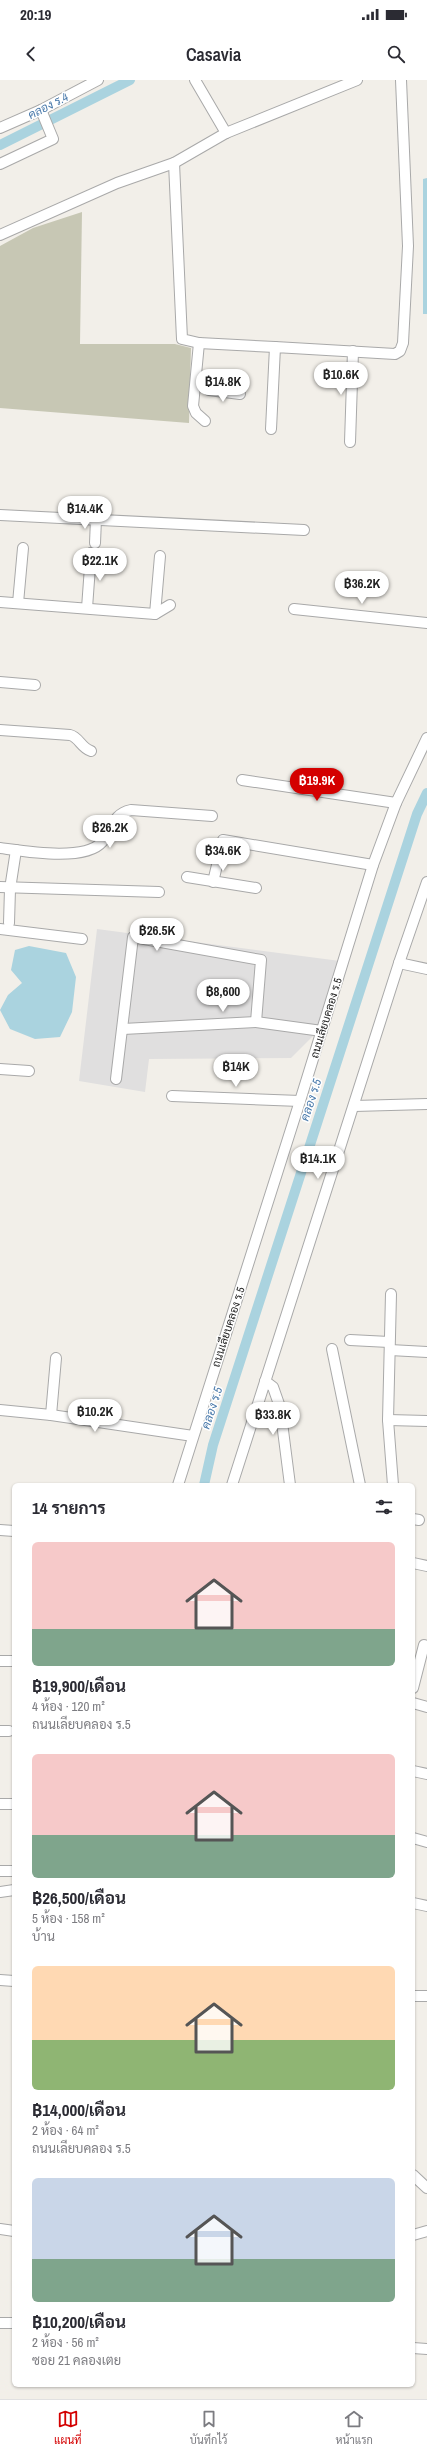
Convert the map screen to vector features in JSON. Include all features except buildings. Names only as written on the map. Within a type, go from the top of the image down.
[{"type":"street","points":[[0,128],[43,114],[98,80]]},
{"type":"street","points":[[195,80],[226,133]]},
{"type":"street","points":[[0,235],[117,183],[174,164],[226,133],[357,80]]},
{"type":"street","points":[[174,164],[182,339],[199,343],[395,354],[400,351],[403,342],[408,246],[402,80]]},
{"type":"street","points":[[0,164],[53,139],[43,114]]},
{"type":"street","points":[[199,343],[201,389],[193,406],[204,421]]},
{"type":"street","points":[[271,429],[275,347]]},
{"type":"street","points":[[350,442],[353,351]]},
{"type":"street","points":[[201,389],[240,394]]},
{"type":"street","points":[[0,515],[304,530]]},
{"type":"street","points":[[95,543],[96,519]]},
{"type":"street","points":[[18,603],[23,548]]},
{"type":"street","points":[[87,608],[91,553]]},
{"type":"street","points":[[155,614],[160,556]]},
{"type":"street","points":[[0,602],[155,614],[170,605]]},
{"type":"street","points":[[294,609],[427,623]]},
{"type":"street","points":[[0,682],[34,685]]},
{"type":"street","points":[[0,730],[70,735],[76,738],[83,749],[91,752]]},
{"type":"street","name":"ถนนเลียบคลอง ร.5","points":[[179,1483],[373,865],[396,803],[427,738]]},
{"type":"street","points":[[242,780],[396,803]]},
{"type":"street","points":[[0,848],[69,854],[85,850],[101,844],[118,816],[122,812],[131,810],[212,816]]},
{"type":"street","points":[[213,882],[223,840],[373,865]]},
{"type":"street","points":[[9,923],[5,888],[16,850]]},
{"type":"street","points":[[187,877],[256,888]]},
{"type":"street","points":[[233,1483],[399,962],[427,882]]},
{"type":"street","points":[[5,888],[159,892]]},
{"type":"street","points":[[0,929],[82,939]]},
{"type":"street","points":[[116,1079],[133,937],[261,960],[256,1022]]},
{"type":"street","points":[[399,962],[427,969]]},
{"type":"street","points":[[123,1029],[256,1022],[322,1031]]},
{"type":"street","points":[[0,1069],[29,1072]]},
{"type":"street","points":[[172,1096],[300,1101]]},
{"type":"street","points":[[354,1106],[427,1104]]},
{"type":"street","points":[[391,1294],[388,1420],[393,1483]]},
{"type":"street","points":[[350,1340],[427,1352]]},
{"type":"street","points":[[332,1349],[360,1483]]},
{"type":"street","points":[[51,1415],[56,1358]]},
{"type":"street","points":[[265,1381],[273,1387],[280,1407],[290,1483]]},
{"type":"street","points":[[0,1410],[51,1415],[193,1436]]},
{"type":"street","points":[[388,1420],[427,1421]]},
{"type":"street","points":[[0,1530],[12,1531]]},
{"type":"street","points":[[415,1563],[427,1566]]},
{"type":"street","points":[[415,1680],[424,1645],[427,1646]]},
{"type":"street","points":[[0,1661],[12,1661]]},
{"type":"street","points":[[415,1704],[427,1707]]},
{"type":"street","points":[[415,1771],[427,1774]]},
{"type":"street","points":[[0,1804],[12,1804]]},
{"type":"street","points":[[415,1839],[427,1842]]},
{"type":"street","points":[[0,1871],[12,1871]]},
{"type":"street","points":[[0,1892],[12,1890]]},
{"type":"street","points":[[415,1903],[427,1906]]},
{"type":"street","points":[[0,1980],[12,1981]]},
{"type":"street","points":[[415,1996],[427,1996]]},
{"type":"street","points":[[415,2177],[427,2188]]},
{"type":"street","points":[[0,2229],[12,2231]]},
{"type":"street","points":[[415,2234],[427,2231]]},
{"type":"street","points":[[0,2323],[12,2323]]},
{"type":"street","points":[[415,2348],[427,2349]]},
{"type":"shaded area","points":[[82,212],[80,344],[175,344],[191,348],[189,423],[0,408],[0,246],[33,228]]},
{"type":"shaded area","points":[[97,929],[340,961],[326,1023],[291,1058],[149,1059],[145,1092],[79,1081]]},
{"type":"water","points":[[427,178],[427,314],[423,314],[423,179]]},
{"type":"water","points":[[29,946],[66,953],[76,977],[72,1012],[60,1037],[35,1039],[10,1029],[0,1010],[8,995],[22,983],[11,970],[15,950]]},
{"type":"waterway","name":"คลอง ร.4","points":[[0,145],[130,80]]},
{"type":"waterway","name":"คลอง ร.5","points":[[204,1483],[213,1445],[417,814],[427,793]]}]
